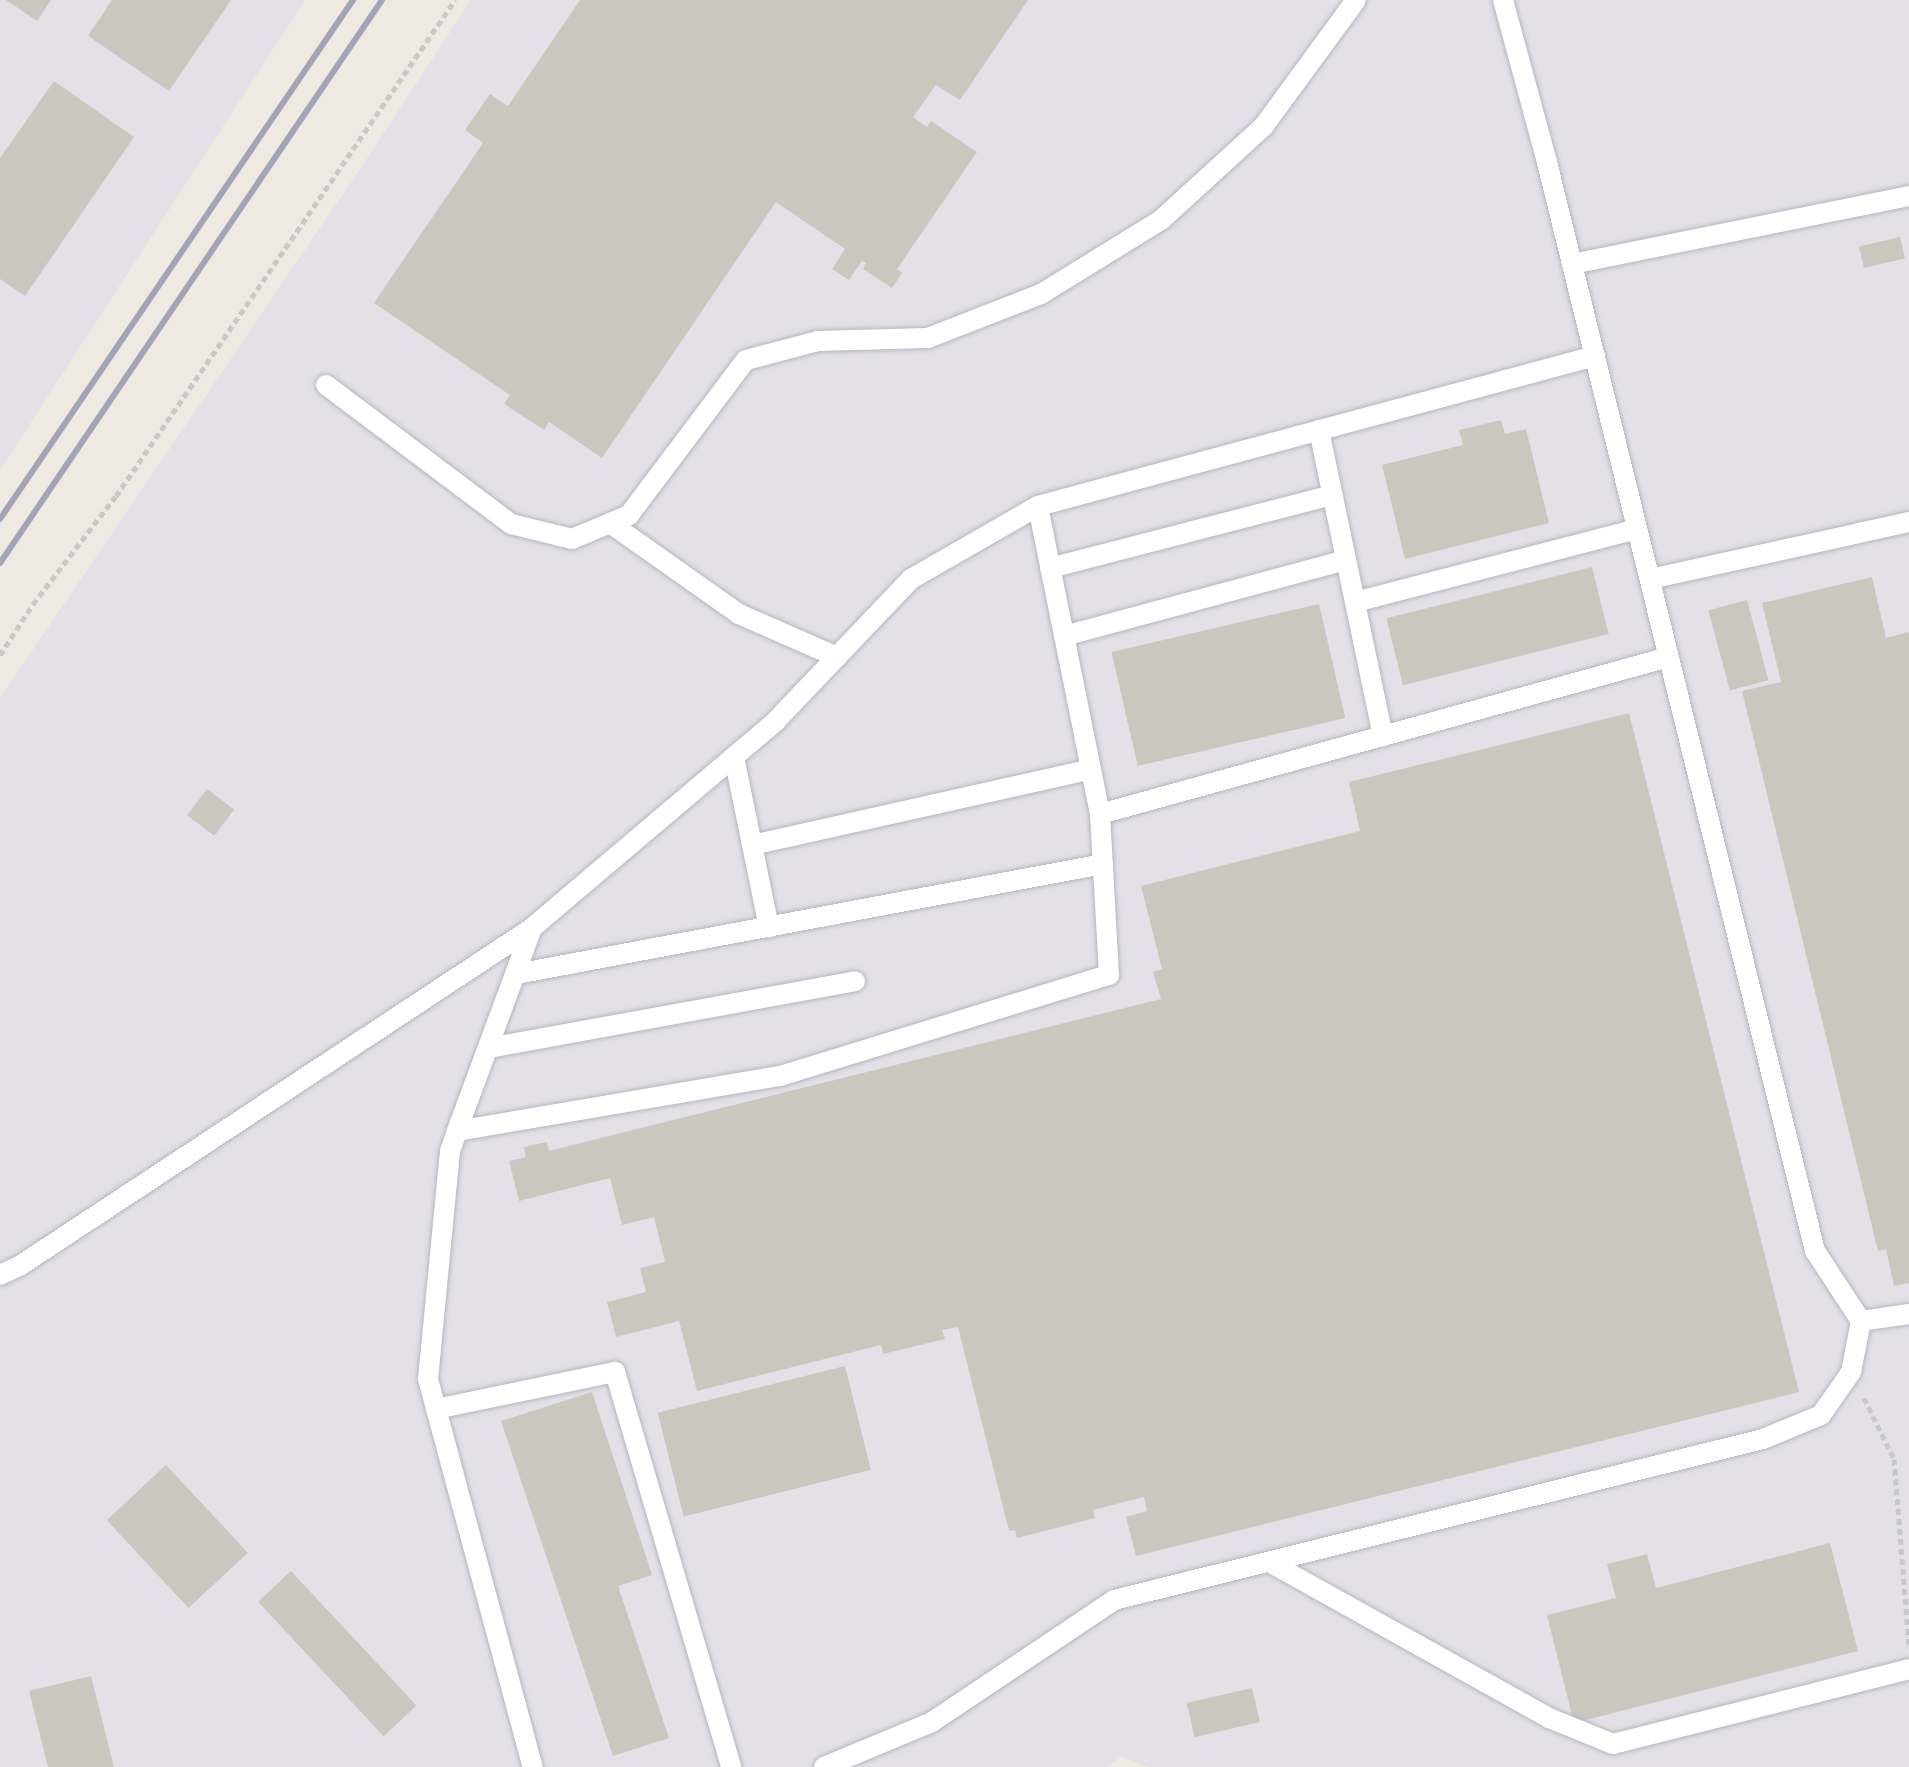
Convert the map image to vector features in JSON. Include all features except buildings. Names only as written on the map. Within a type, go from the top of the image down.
[{"type":"lane","points":[[326,385],[511,524],[572,539],[629,515],[746,360],[818,341],[928,338],[1041,294],[1161,220],[1263,127],[1356,0]]},
{"type":"lane","points":[[824,1767],[932,1722],[1114,1600],[1763,1439],[1821,1415],[1851,1372],[1861,1321],[1815,1251],[1595,356],[1503,0]]},
{"type":"lane","points":[[1572,264],[1909,196]]},
{"type":"lane","points":[[0,1275],[88,1222],[532,928],[776,721],[911,579],[1038,506],[1595,356]]},
{"type":"lane","points":[[1319,430],[1383,736]]},
{"type":"lane","points":[[1050,568],[1333,495]]},
{"type":"lane","points":[[457,1131],[780,1076],[1109,975],[1100,814],[1038,506]]},
{"type":"lane","points":[[1650,579],[1909,522]]},
{"type":"lane","points":[[610,523],[739,614],[837,657]]},
{"type":"lane","points":[[1355,602],[1637,529]]},
{"type":"lane","points":[[1064,636],[1346,560]]},
{"type":"lane","points":[[1100,814],[1669,657]]},
{"type":"lane","points":[[734,757],[769,927]]},
{"type":"lane","points":[[752,845],[1091,769]]},
{"type":"lane","points":[[516,974],[1103,864]]},
{"type":"lane","points":[[532,928],[450,1151],[428,1379],[533,1767]]},
{"type":"lane","points":[[488,1048],[855,981]]},
{"type":"lane","points":[[1861,1321],[1909,1314]]},
{"type":"lane","points":[[436,1409],[615,1372],[731,1767]]},
{"type":"lane","points":[[1269,1562],[1549,1718],[1613,1744],[1909,1669]]},
{"type":"path","points":[[0,655],[33,604],[116,496],[455,0]]},
{"type":"path","points":[[1851,1372],[1894,1459],[1909,1646]]},
{"type":"shaded area","points":[[0,0],[305,0],[0,470]]},
{"type":"shaded area","points":[[471,0],[1909,0],[1909,1767],[1149,1767],[1121,1757],[1107,1767],[0,1767],[0,698],[360,169]]},
{"type":"railway","points":[[0,519],[353,0]]},
{"type":"railway","points":[[0,563],[382,0]]}]
